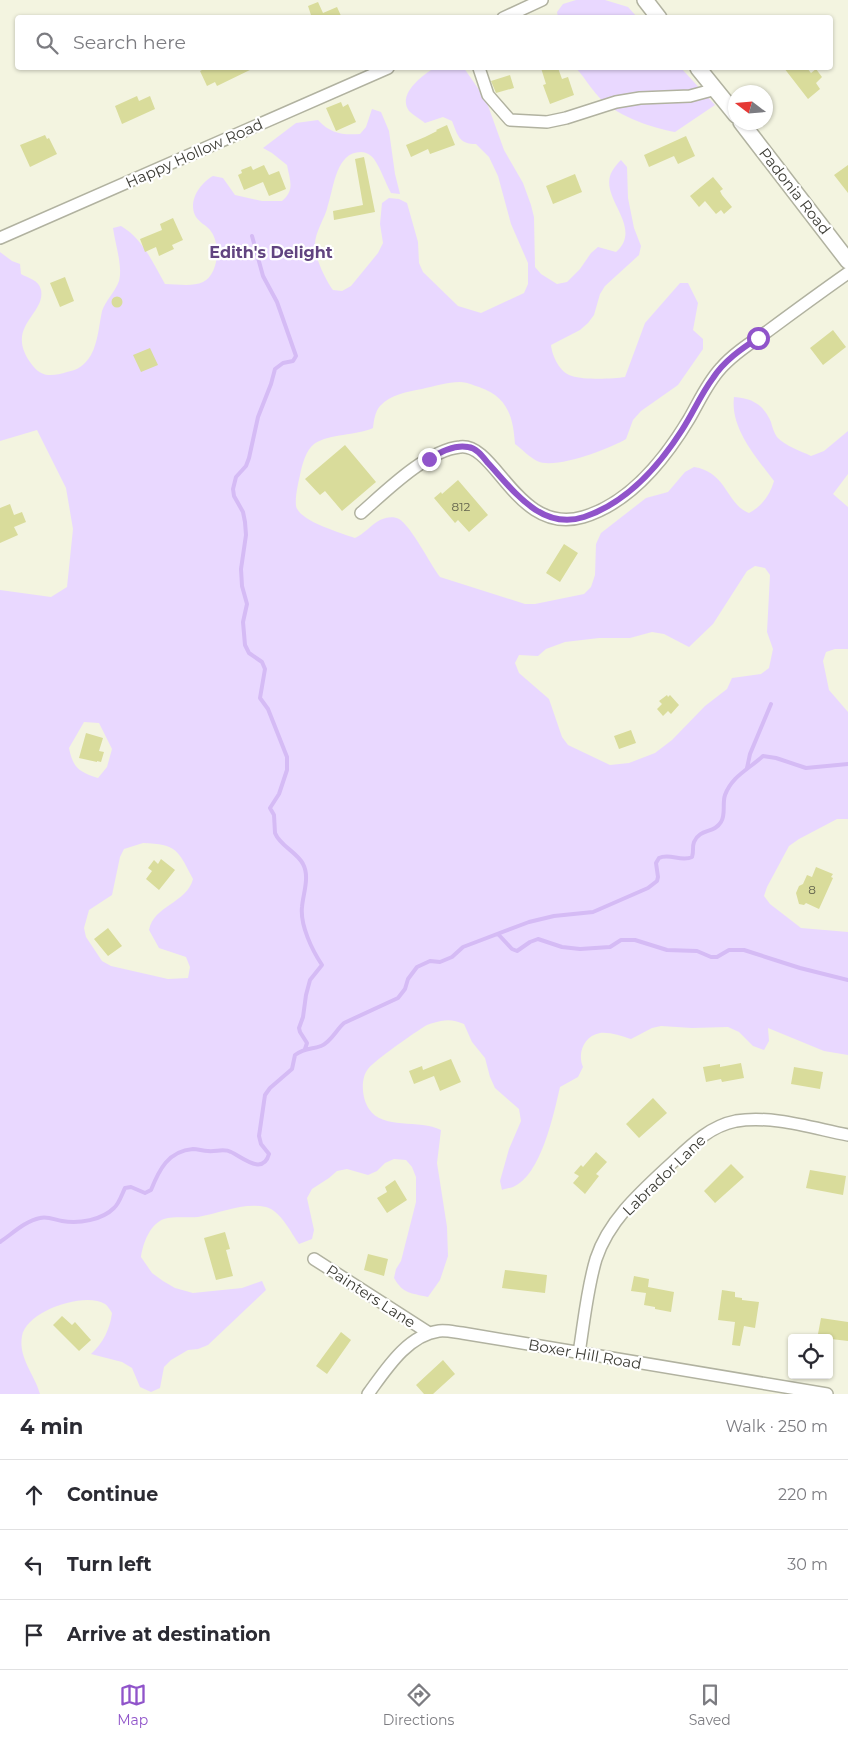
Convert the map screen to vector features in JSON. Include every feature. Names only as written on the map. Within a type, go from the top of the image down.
[{"type":"main road","points":[[646,0],[657,15]]},
{"type":"main road","points":[[700,70],[728,105]]},
{"type":"main road","name":"Padonia Road","points":[[747,130],[848,261]]},
{"type":"street","points":[[510,15],[542,0]]},
{"type":"street","name":"Happy Hollow Road","points":[[0,238],[383,70]]},
{"type":"street","points":[[480,70],[488,95],[510,120],[547,122],[616,102],[640,98],[690,96],[716,89]]},
{"type":"street","points":[[361,513],[392,486],[429,459],[460,446],[472,448],[481,455],[517,494],[539,513],[552,518],[566,519],[582,517],[596,512],[614,503],[651,471],[678,437],[712,378],[722,367],[744,347],[848,273]]},
{"type":"street","name":"Labrador Lane","points":[[578,1353],[596,1258],[606,1238],[632,1201],[697,1139],[717,1127],[754,1119],[771,1120],[848,1135]]},
{"type":"street","name":"Painters Lane","points":[[314,1260],[430,1334]]},
{"type":"street","name":"Boxer Hill Road","points":[[368,1394],[383,1374],[418,1338],[440,1331],[462,1332],[828,1394]]},
{"type":"shaded area","points":[[576,0],[605,0],[628,7],[635,15],[558,15],[557,12],[563,4]]},
{"type":"shaded area","points":[[432,70],[465,70],[486,100],[504,150],[523,183],[531,205],[534,217],[535,267],[541,274],[557,284],[567,282],[598,247],[616,252],[623,243],[625,234],[624,224],[609,185],[610,176],[621,160],[627,167],[628,198],[634,228],[641,246],[639,255],[605,286],[600,294],[594,315],[588,323],[580,330],[551,345],[560,368],[572,376],[584,378],[606,379],[625,377],[645,323],[680,283],[688,283],[698,303],[693,330],[703,339],[703,349],[678,385],[641,411],[633,420],[626,439],[595,453],[556,463],[537,461],[515,444],[513,425],[507,409],[497,396],[489,391],[462,382],[394,396],[378,408],[373,428],[321,440],[311,447],[302,467],[296,506],[305,517],[312,521],[355,538],[380,520],[390,517],[397,518],[404,523],[415,537],[440,577],[525,604],[535,604],[584,594],[591,587],[595,575],[596,544],[601,533],[646,498],[668,492],[685,472],[694,467],[705,470],[720,481],[741,509],[749,513],[762,503],[774,481],[752,452],[740,431],[734,409],[734,397],[752,401],[761,407],[768,416],[774,432],[780,440],[811,456],[824,451],[848,431],[848,474],[833,494],[848,507],[848,649],[835,649],[826,652],[823,661],[829,690],[848,712],[848,819],[837,819],[789,846],[764,896],[770,904],[801,928],[848,932],[848,1055],[824,1051],[768,1028],[769,1041],[764,1050],[753,1046],[739,1032],[728,1027],[692,1028],[661,1026],[652,1028],[631,1039],[608,1033],[594,1035],[583,1046],[581,1062],[583,1067],[578,1077],[560,1087],[550,1127],[539,1157],[523,1181],[513,1187],[502,1190],[500,1181],[509,1149],[521,1121],[519,1109],[495,1088],[485,1058],[472,1042],[464,1024],[447,1020],[429,1024],[372,1065],[365,1073],[363,1083],[365,1100],[369,1109],[383,1120],[423,1125],[441,1130],[437,1163],[447,1227],[448,1256],[440,1280],[428,1297],[404,1290],[394,1278],[396,1269],[401,1261],[416,1202],[416,1177],[412,1167],[406,1160],[394,1159],[368,1175],[347,1169],[337,1171],[312,1189],[307,1198],[314,1230],[312,1239],[299,1244],[285,1223],[276,1213],[266,1207],[249,1206],[198,1217],[168,1218],[159,1221],[155,1225],[145,1240],[141,1257],[152,1273],[163,1281],[175,1288],[193,1293],[242,1288],[262,1281],[266,1290],[208,1345],[188,1350],[171,1360],[164,1367],[160,1388],[151,1392],[140,1387],[132,1368],[122,1362],[91,1354],[105,1335],[110,1325],[112,1313],[105,1304],[84,1300],[71,1302],[45,1311],[26,1327],[22,1336],[22,1352],[40,1394],[0,1394],[0,590],[51,597],[67,587],[73,529],[66,488],[37,430],[0,441],[0,252],[12,261],[20,264],[21,274],[36,282],[41,290],[41,299],[38,307],[23,331],[22,341],[25,353],[33,366],[40,373],[49,375],[75,370],[84,364],[91,355],[97,339],[102,311],[119,281],[119,262],[113,228],[121,226],[129,231],[147,252],[165,284],[199,284],[208,278],[217,258],[214,236],[196,217],[194,211],[193,205],[196,193],[204,183],[213,176],[223,178],[235,195],[262,201],[282,201],[290,189],[287,165],[263,148],[296,123],[318,120],[337,133],[360,134],[366,127],[372,109],[381,112],[389,131],[400,194],[391,193],[370,155],[361,152],[346,158],[337,172],[327,210],[315,240],[316,255],[327,281],[333,290],[342,291],[351,286],[378,253],[383,243],[380,224],[382,203],[389,198],[399,199],[407,203],[418,242],[419,263],[423,272],[458,306],[481,313],[524,293],[528,284],[528,263],[511,224],[498,176],[489,157],[476,144],[463,141],[452,121],[443,117],[425,123],[409,111],[406,105],[406,98],[412,86]],"holes":[[[755,566],[765,568],[770,575],[767,632],[773,649],[769,668],[761,674],[732,678],[727,689],[705,706],[672,740],[655,753],[629,763],[610,765],[568,745],[562,737],[549,699],[519,673],[515,663],[519,655],[538,656],[546,649],[565,642],[599,638],[630,638],[652,632],[664,634],[689,647],[713,624],[747,571]],[[84,722],[99,723],[112,749],[107,767],[98,778],[86,774],[75,765],[69,748]],[[143,843],[163,845],[175,850],[184,861],[193,879],[190,887],[184,894],[157,915],[149,930],[159,948],[186,957],[190,967],[188,978],[168,979],[111,966],[102,961],[86,937],[84,928],[89,910],[112,895],[120,857],[124,849]]]},
{"type":"shaded area","points":[[578,70],[683,70],[715,105],[675,132],[657,128],[627,117],[610,107]]},
{"type":"building","points":[[318,2],[323,13],[337,7],[341,15],[311,15],[308,6]]},
{"type":"building","points":[[250,70],[217,86],[215,82],[207,86],[200,71]]},
{"type":"building","points":[[542,70],[559,70],[562,79],[568,77],[574,95],[550,104],[543,85],[546,84]]},
{"type":"building","points":[[786,70],[809,70],[811,73],[817,70],[822,77],[816,83],[820,89],[808,99]]},
{"type":"building","points":[[510,75],[514,88],[496,93],[491,81]]},
{"type":"building","points":[[137,96],[139,101],[150,96],[155,109],[122,124],[115,106]]},
{"type":"building","points":[[341,102],[343,107],[348,104],[356,122],[336,131],[326,108]]},
{"type":"building","points":[[447,125],[455,145],[430,154],[428,149],[411,157],[406,145]]},
{"type":"building","points":[[45,135],[47,139],[49,138],[57,154],[30,167],[20,145]]},
{"type":"building","points":[[686,136],[695,156],[678,164],[674,156],[649,167],[644,155]]},
{"type":"building","points":[[364,157],[375,212],[334,220],[333,211],[363,205],[355,159]]},
{"type":"building","points":[[264,165],[269,175],[279,171],[286,189],[269,196],[263,182],[244,190],[238,175],[242,173],[241,170],[251,166],[253,170]]},
{"type":"building","points":[[848,165],[848,193],[834,175]]},
{"type":"building","points":[[575,174],[582,192],[553,204],[546,186]]},
{"type":"building","points":[[713,177],[723,189],[720,191],[722,195],[732,207],[724,214],[721,210],[716,214],[705,201],[699,207],[690,196]]},
{"type":"building","points":[[173,218],[183,240],[172,245],[174,249],[159,256],[156,247],[145,252],[140,239],[162,230],[160,224]]},
{"type":"building","points":[[65,277],[74,301],[60,307],[50,283]]},
{"type":"building","points":[[115,297],[119,297],[122,302],[121,306],[115,307],[112,304],[112,300]]},
{"type":"building","points":[[833,330],[846,347],[823,365],[810,348]]},
{"type":"building","points":[[150,348],[158,365],[141,372],[133,355]]},
{"type":"building","points":[[345,445],[376,482],[342,511],[325,491],[320,495],[305,479]]},
{"type":"building","points":[[458,480],[488,515],[469,532],[458,520],[455,523],[434,498],[441,492],[442,494]]},
{"type":"building","points":[[10,504],[14,515],[22,512],[26,522],[14,527],[18,535],[0,543],[0,508]]},
{"type":"building","points":[[564,544],[578,553],[560,582],[546,573]]},
{"type":"building","points":[[667,695],[668,697],[670,695],[679,705],[671,714],[668,711],[663,716],[657,709],[662,704],[659,701]]},
{"type":"building","points":[[631,730],[636,743],[619,749],[614,736]]},
{"type":"building","points":[[86,733],[103,738],[99,751],[104,752],[101,762],[79,758]]},
{"type":"building","points":[[161,859],[175,870],[159,890],[146,879],[152,871],[148,868],[154,860],[158,864]]},
{"type":"building","points":[[816,867],[833,874],[819,909],[806,903],[804,905],[799,904],[796,893],[807,875],[812,877]]},
{"type":"building","points":[[108,928],[122,946],[108,956],[94,939]]},
{"type":"building","points":[[451,1059],[461,1082],[440,1091],[434,1076],[414,1084],[409,1071],[422,1066],[423,1070]]},
{"type":"building","points":[[741,1063],[744,1078],[722,1082],[721,1079],[706,1082],[703,1067],[720,1064],[720,1067]]},
{"type":"building","points":[[794,1067],[823,1072],[820,1089],[791,1084]]},
{"type":"building","points":[[653,1098],[667,1113],[639,1138],[626,1124]]},
{"type":"building","points":[[596,1152],[607,1162],[596,1174],[599,1176],[585,1194],[573,1183],[579,1176],[574,1173],[581,1165],[583,1167]]},
{"type":"building","points":[[731,1164],[744,1177],[715,1203],[704,1191]]},
{"type":"building","points":[[810,1170],[846,1176],[843,1195],[806,1188]]},
{"type":"building","points":[[395,1180],[407,1200],[387,1213],[377,1198],[387,1192],[385,1187]]},
{"type":"building","points":[[225,1232],[230,1249],[226,1250],[233,1276],[216,1280],[204,1238]]},
{"type":"building","points":[[368,1254],[388,1259],[384,1276],[364,1270]]},
{"type":"building","points":[[505,1270],[547,1275],[545,1293],[502,1288]]},
{"type":"building","points":[[634,1276],[649,1279],[648,1287],[674,1292],[671,1312],[644,1305],[646,1293],[631,1291]]},
{"type":"building","points":[[722,1290],[735,1292],[735,1297],[742,1298],[742,1300],[759,1302],[755,1328],[744,1326],[740,1346],[732,1345],[735,1322],[718,1320]]},
{"type":"building","points":[[62,1316],[72,1325],[75,1322],[91,1340],[79,1351],[53,1325]]},
{"type":"building","points":[[821,1318],[848,1322],[848,1341],[833,1339],[833,1334],[818,1334]]},
{"type":"building","points":[[341,1332],[351,1340],[327,1374],[316,1366]]},
{"type":"building","points":[[443,1360],[455,1374],[433,1394],[424,1394],[416,1385]]},
{"type":"waterway","points":[[252,236],[263,276],[277,302],[296,356],[293,361],[283,363],[275,369],[258,417],[249,458],[246,466],[236,477],[233,489],[234,496],[243,512],[245,522],[246,535],[241,569],[242,586],[247,604],[243,622],[245,645],[249,653],[262,662],[265,669],[260,698],[268,709],[287,757],[287,770],[279,794],[270,808],[274,815],[277,838],[297,856],[305,869],[306,880],[302,907],[303,922],[314,952],[322,965],[310,980],[299,1028],[307,1043],[305,1049]]},
{"type":"waterway","points":[[747,768],[750,754],[771,704]]},
{"type":"waterway","points":[[0,1242],[24,1225],[40,1218],[46,1217],[76,1222],[103,1216],[116,1206],[125,1188],[131,1187],[145,1193],[151,1190],[161,1169],[177,1153],[193,1149],[226,1150],[246,1161],[262,1164],[269,1154],[261,1144],[259,1136],[265,1095],[270,1088],[292,1069],[295,1055],[325,1044],[344,1023],[398,998],[417,967],[430,961],[440,962],[452,957],[463,947],[529,922],[554,916],[593,912],[648,888],[657,881],[656,863],[659,858],[667,856],[684,859],[692,857],[693,844],[697,838],[715,828],[721,822],[725,795],[728,788],[741,773],[763,756],[776,758],[806,768],[848,764]]},
{"type":"waterway","points":[[498,934],[512,949],[517,951],[538,939],[562,947],[580,949],[610,947],[621,940],[635,940],[667,950],[697,951],[711,957],[717,957],[729,950],[744,950],[800,968],[848,980]]},
{"type":"district","name":"Edith's Delight","points":[[271,252]]},
{"type":"route","points":[[429,459],[450,449],[466,446],[481,455],[524,501],[539,513],[552,518],[566,519],[582,517],[596,512],[614,503],[651,471],[670,449],[712,378],[730,359],[758,338]]}]
